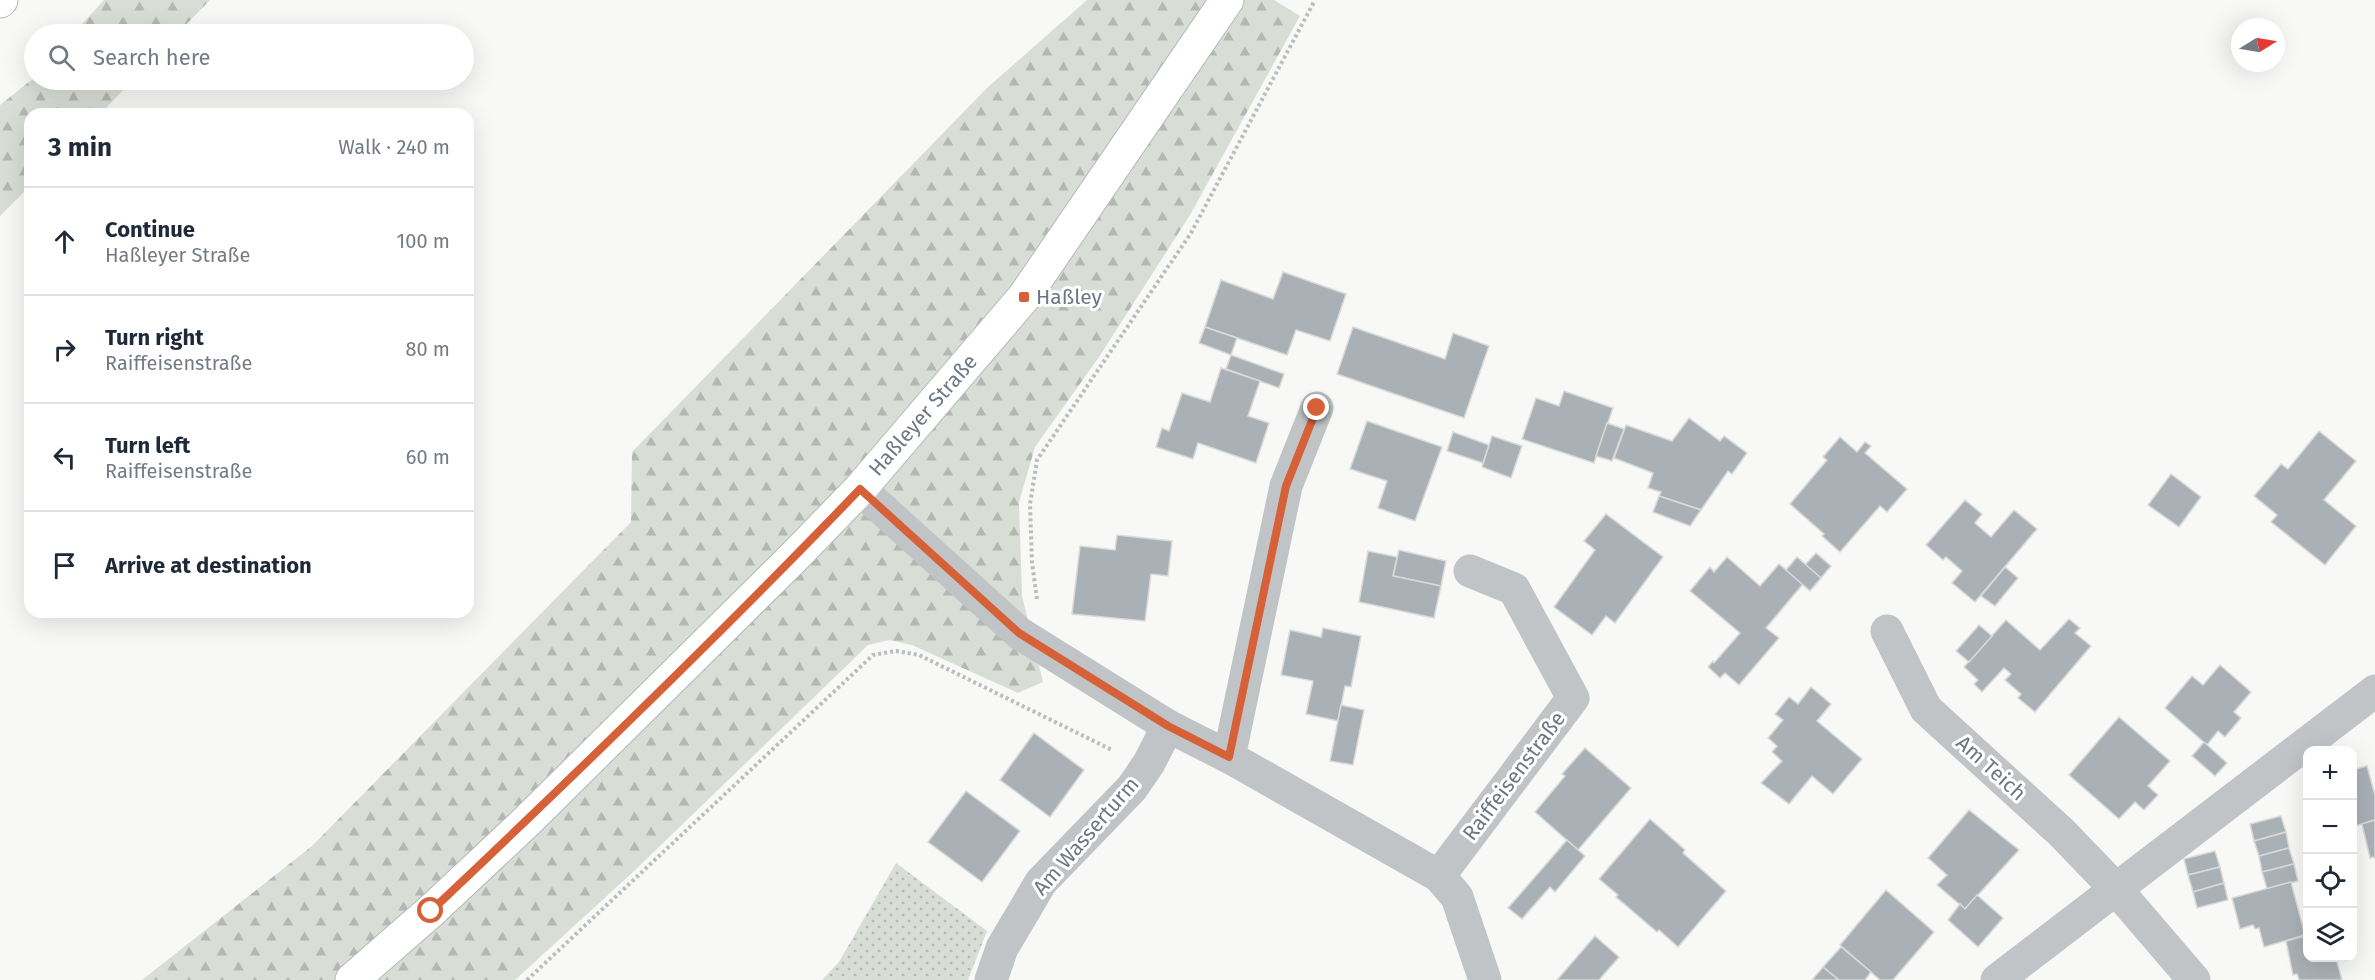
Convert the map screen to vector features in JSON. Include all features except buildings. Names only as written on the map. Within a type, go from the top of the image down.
[{"type":"main road","name":"Haßleyer Straße","points":[[352,980],[431,911],[526,822],[860,489],[1023,297],[1227,0]]},
{"type":"street","points":[[1229,757],[1286,486],[1317,408]]},
{"type":"street","points":[[860,489],[1019,633],[1168,726],[1229,757],[1439,876],[1457,897],[1485,980]]},
{"type":"street","name":"Raiffeisenstraße","points":[[1439,876],[1573,699],[1514,589],[1470,571]]},
{"type":"street","name":"Am Teich","points":[[1887,631],[1926,709],[2061,832],[2116,889],[2194,980]]},
{"type":"street","points":[[1997,980],[2375,691]]},
{"type":"street","name":"Am Wasserturm","points":[[991,980],[1002,948],[1041,882],[1132,788],[1149,764],[1168,726]]},
{"type":"path","points":[[1046,650],[1032,563],[1030,504],[1037,460],[1191,233],[1315,0]]},
{"type":"path","points":[[527,980],[873,655],[896,651],[919,655],[1119,754],[1149,764]]},
{"type":"green space","points":[[104,0],[210,0],[187,24],[82,24]]},
{"type":"green space","points":[[1087,0],[1274,0],[1300,16],[1190,215],[1099,357],[1035,447],[1019,502],[1022,596],[1043,682],[1018,693],[912,645],[889,640],[868,645],[632,873],[515,980],[142,980],[312,846],[631,522],[632,452],[988,87]]},
{"type":"green space","points":[[24,86],[24,90],[123,90],[106,108],[24,108],[24,192],[0,216],[0,105]]},
{"type":"green space","points":[[896,863],[987,931],[968,980],[822,980],[839,962]]},
{"type":"place","name":"Haßley","points":[[1024,297]]},
{"type":"route","points":[[431,911],[526,822],[860,489],[1019,633],[1168,726],[1229,757],[1286,486],[1317,408]]}]
